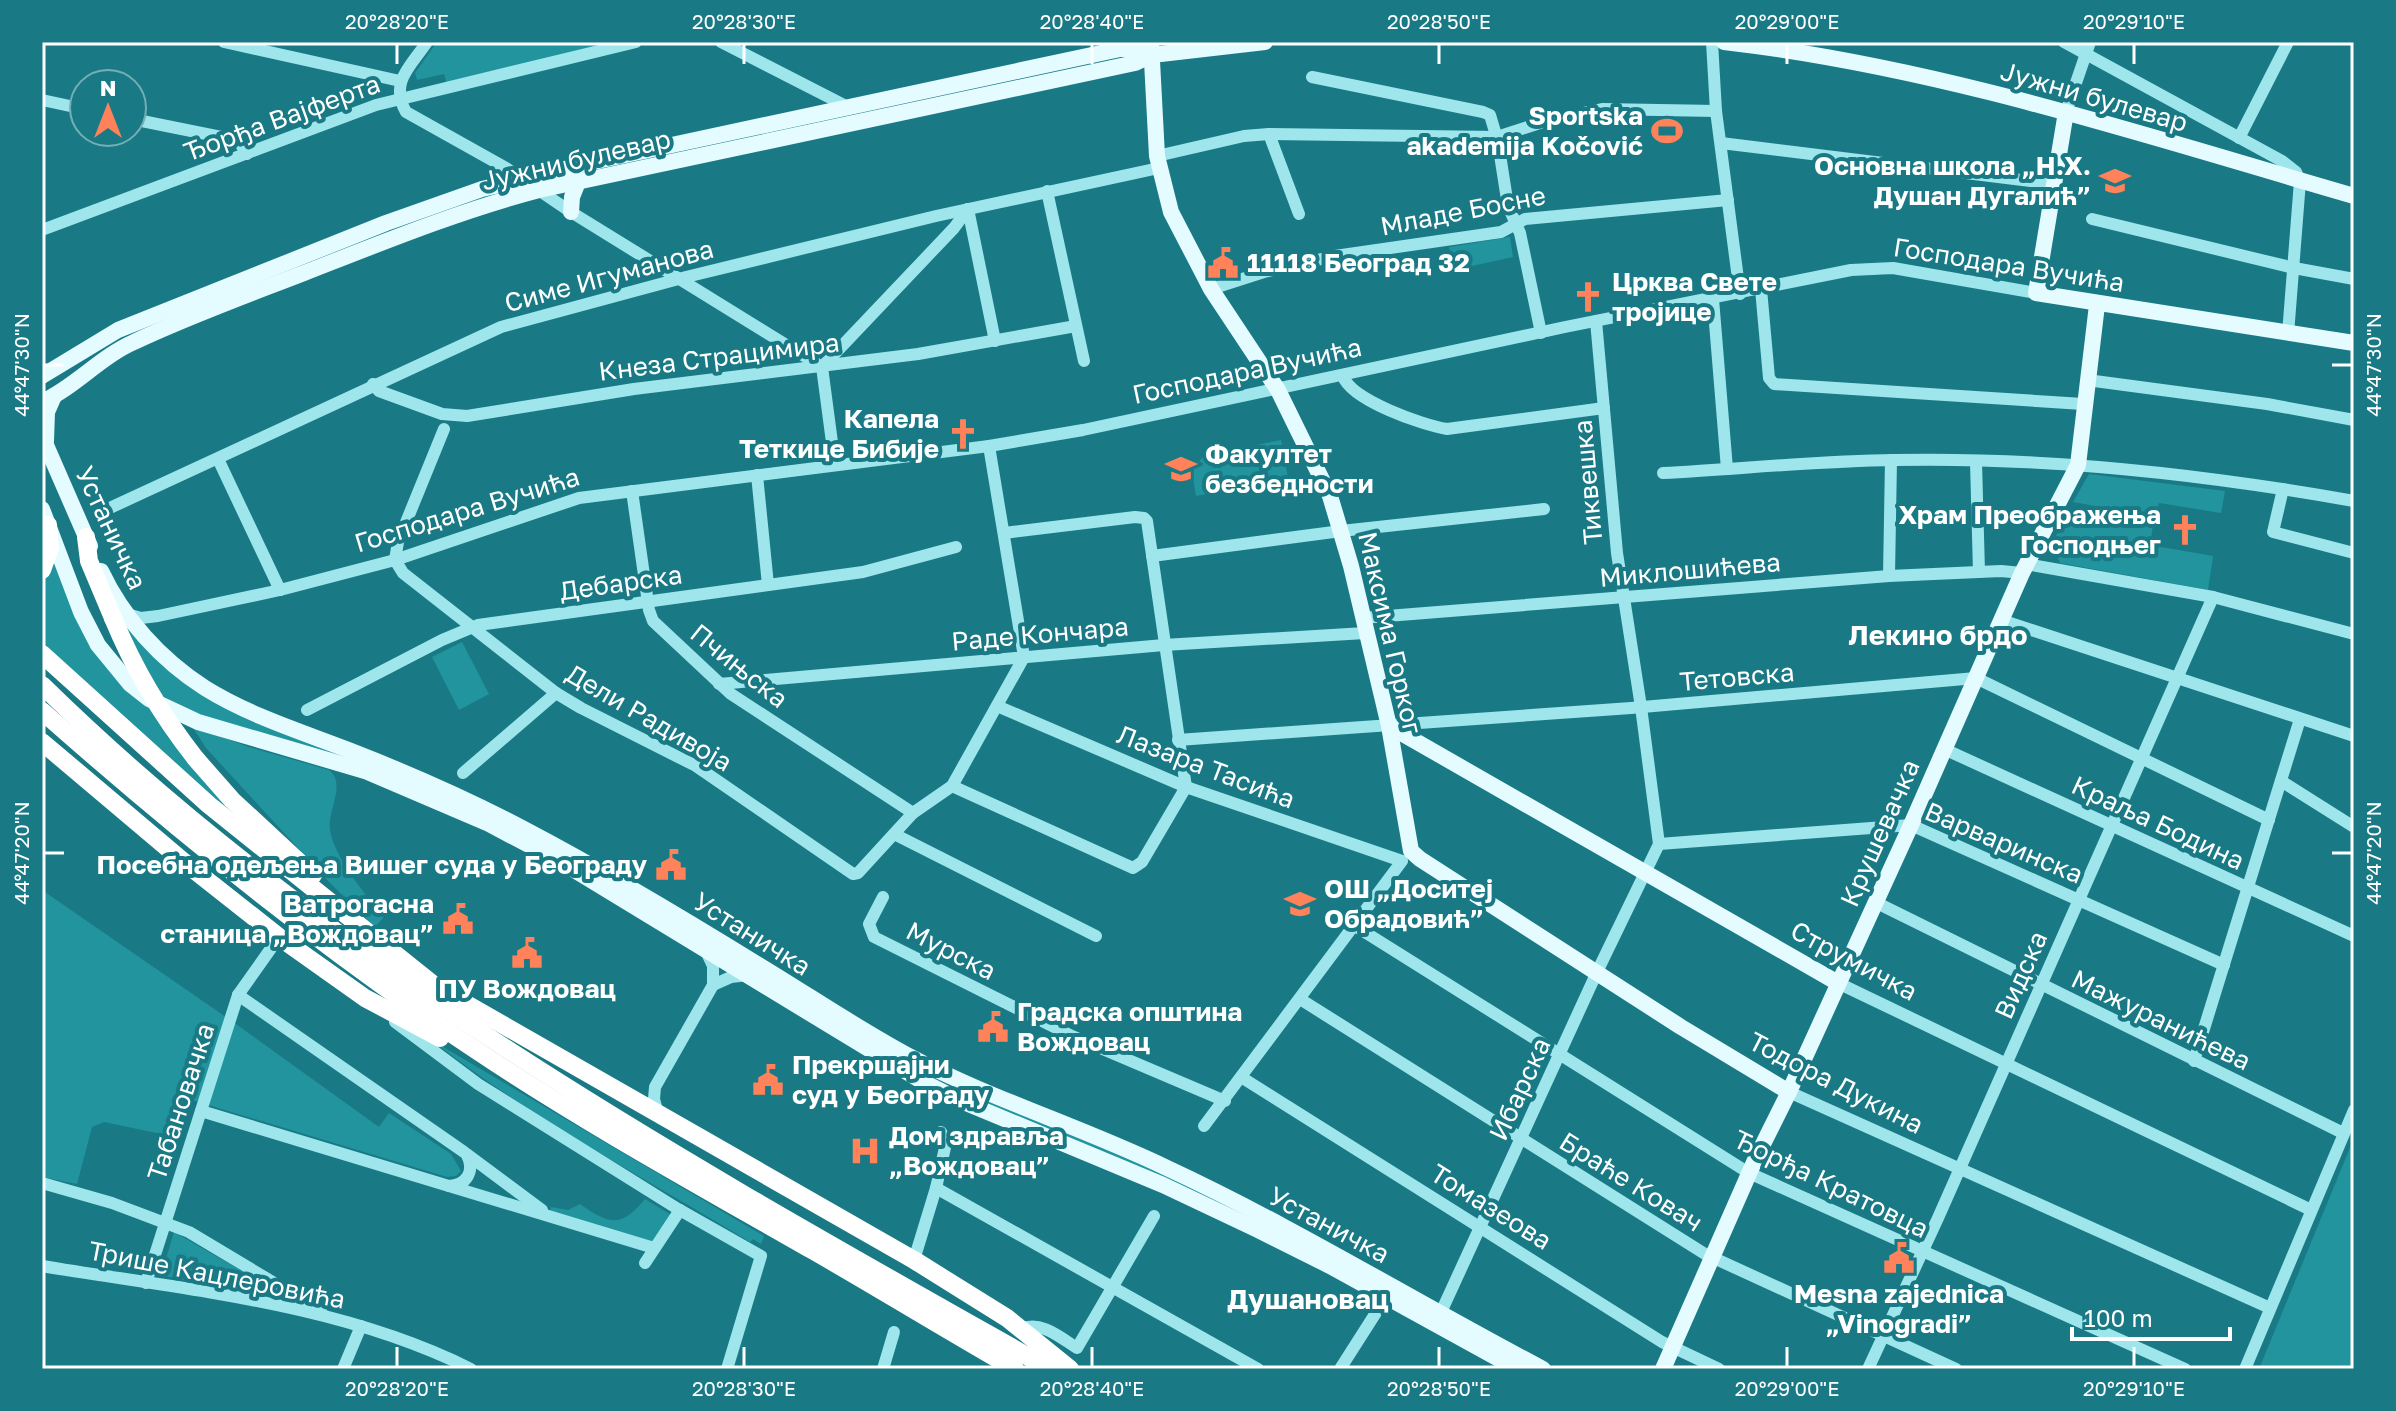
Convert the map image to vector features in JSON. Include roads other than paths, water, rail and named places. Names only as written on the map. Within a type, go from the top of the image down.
[{"type":"highway","points":[[42,570],[50,548],[45,517]]},
{"type":"highway","points":[[86,537],[89,561],[120,616],[148,688],[196,759],[232,800],[374,937]]},
{"type":"highway","points":[[42,654],[209,805],[442,990],[498,1046]]},
{"type":"highway","points":[[42,685],[125,761],[261,874],[439,1006],[657,1144],[1050,1369]]},
{"type":"highway","points":[[42,711],[144,802],[296,922],[409,1005],[524,1081],[711,1195],[812,1250],[1015,1369]]},
{"type":"highway","points":[[42,742],[184,862],[279,937],[365,998],[489,1067],[524,1081]]},
{"type":"highway","points":[[442,990],[914,1260],[1021,1329],[1070,1369]]},
{"type":"main road","name":"Јужни булевар","points":[[47,376],[98,339],[188,300],[386,223],[520,178],[1124,48],[1265,42]]},
{"type":"main road","name":"Јужни булевар","points":[[1724,42],[1841,58],[1904,71],[2066,112],[2354,196]]},
{"type":"main road","name":"Јужни булевар","points":[[48,399],[94,364],[132,342],[453,216],[539,190],[1135,63],[1152,49]]},
{"type":"main road","name":"Максима Горког","points":[[1152,49],[1158,162],[1171,212],[1211,289],[1278,390],[1324,481],[1341,531],[1389,726],[1406,854]]},
{"type":"main road","points":[[2036,293],[2066,112]]},
{"type":"main road","points":[[571,212],[572,197],[578,182]]},
{"type":"main road","name":"Господара Вучића","points":[[2036,293],[2354,343]]},
{"type":"main road","name":"Крушевачка","points":[[1663,1369],[2024,569],[2078,465],[2097,305]]},
{"type":"main road","points":[[44,439],[48,399]]},
{"type":"main road","name":"Устаничка","points":[[44,439],[86,537]]},
{"type":"main road","name":"Устаничка","points":[[45,517],[81,612],[98,645],[130,684],[149,699],[198,722],[378,776],[489,824],[561,862],[935,1088],[1203,1204],[1386,1297],[1438,1319]]},
{"type":"main road","name":"Устаничка","points":[[120,616],[204,687],[248,711],[444,789],[534,834],[616,879],[844,1020],[913,1058],[1166,1167],[1294,1233],[1509,1363],[1543,1369]]},
{"type":"main road","name":"Струмичка","points":[[1389,726],[1838,983]]},
{"type":"main road","name":"Тодора Дукина","points":[[1406,854],[1420,859],[1789,1092]]},
{"type":"street","points":[[224,42],[400,81],[405,90],[414,95],[409,102],[410,115]]},
{"type":"street","points":[[427,42],[400,81],[399,98],[406,112],[520,178],[822,367]]},
{"type":"street","name":"Ђорђа Вајферта","points":[[42,230],[399,98],[636,42]]},
{"type":"street","points":[[721,42],[848,107]]},
{"type":"street","points":[[1712,42],[1716,111],[1740,294]]},
{"type":"street","points":[[2064,42],[2088,48],[2296,172],[2300,181],[2288,334]]},
{"type":"street","points":[[2239,138],[2288,42]]},
{"type":"street","points":[[2066,112],[2088,48]]},
{"type":"street","points":[[1312,77],[1490,115],[1497,137],[1508,206],[1516,222],[1541,333]]},
{"type":"street","points":[[42,100],[68,106]]},
{"type":"street","name":"Симе Игуманова","points":[[99,513],[501,327],[679,278],[1047,191],[1244,136],[1497,137],[1546,121],[1602,109],[1716,111]]},
{"type":"street","points":[[148,122],[231,139],[240,143],[247,154]]},
{"type":"street","points":[[1269,134],[1299,214]]},
{"type":"street","points":[[1721,143],[2054,184]]},
{"type":"street","points":[[1047,191],[1084,361]]},
{"type":"street","name":"Младе Босне","points":[[1211,289],[1264,272],[1335,256],[1495,233],[1530,218],[1728,200]]},
{"type":"street","points":[[968,209],[995,341]]},
{"type":"street","points":[[822,367],[954,228],[968,209]]},
{"type":"street","points":[[2092,219],[2294,268],[2354,279]]},
{"type":"street","name":"Господара Вучића","points":[[120,616],[155,617],[280,590],[395,560],[579,498],[989,446],[1083,430],[1851,270],[1884,267],[2036,293]]},
{"type":"street","points":[[1761,289],[1769,378],[1774,384],[2083,404]]},
{"type":"street","points":[[1713,299],[1727,469]]},
{"type":"street","name":"Тиквешка","points":[[1596,321],[1611,505],[1659,844]]},
{"type":"street","name":"Кнеза Страцимира","points":[[373,384],[379,391],[437,412],[467,416],[634,389],[822,367],[1076,326]]},
{"type":"street","points":[[822,367],[835,465]]},
{"type":"street","points":[[1343,376],[1353,389],[1395,413],[1424,425],[1447,429],[1604,408]]},
{"type":"street","points":[[2087,380],[2267,404],[2354,420]]},
{"type":"street","points":[[395,560],[403,528],[444,429]]},
{"type":"street","points":[[989,446],[1024,657],[952,786],[913,813],[894,834],[1096,936]]},
{"type":"street","points":[[218,459],[280,590]]},
{"type":"street","points":[[1889,576],[1891,460]]},
{"type":"street","points":[[1663,473],[1891,460],[2078,465],[2283,489],[2354,501]]},
{"type":"street","points":[[1976,462],[1979,572]]},
{"type":"street","points":[[757,475],[768,585]]},
{"type":"street","points":[[2283,489],[2273,532],[2354,553]]},
{"type":"street","name":"Пчињска","points":[[632,491],[653,621],[719,684],[751,708],[913,813]]},
{"type":"street","points":[[1152,556],[1544,509]]},
{"type":"street","points":[[952,786],[1124,865],[1135,867],[1142,862],[1186,787],[1148,526],[1144,518],[1004,533]]},
{"type":"street","name":"Дебарска","points":[[307,710],[442,640],[474,627],[870,571],[956,547]]},
{"type":"street","name":"Дели Радивоја","points":[[395,560],[403,573],[556,693],[696,766],[853,874],[894,834]]},
{"type":"street","name":"Миклошићева","points":[[1364,626],[1624,598],[1889,576],[2024,569],[2213,597],[2354,634]]},
{"type":"street","name":"Видска","points":[[1868,1369],[2213,597]]},
{"type":"street","points":[[155,617],[151,626],[155,646]]},
{"type":"street","points":[[2001,620],[2354,736]]},
{"type":"street","name":"Раде Кончара","points":[[719,684],[1364,626]]},
{"type":"street","points":[[1976,678],[2269,820]]},
{"type":"street","name":"Тетовска","points":[[1178,740],[1641,707],[1976,678]]},
{"type":"street","points":[[463,773],[556,693]]},
{"type":"street","name":"Лазара Тасића","points":[[997,706],[1186,787],[1406,854]]},
{"type":"street","points":[[2194,1061],[2300,719]]},
{"type":"street","name":"Краља Бодина","points":[[1944,749],[2354,936]]},
{"type":"street","points":[[2281,781],[2354,827]]},
{"type":"street","name":"Варваринска","points":[[1659,844],[1911,825],[2224,965]]},
{"type":"street","points":[[1644,872],[1659,844]]},
{"type":"street","points":[[1204,1126],[1406,854]]},
{"type":"street","name":"Ибарска","points":[[1438,1319],[1644,872]]},
{"type":"street","name":"Мурска","points":[[883,897],[869,924],[874,937],[1072,1036],[1225,1101]]},
{"type":"street","name":"Мажуранићева","points":[[1875,902],[2343,1133]]},
{"type":"street","name":"Ђорђа Кратовца","points":[[1355,926],[1749,1173],[2185,1369]]},
{"type":"street","name":"Табановачка","points":[[166,1221],[238,995],[279,937]]},
{"type":"street","points":[[658,1114],[655,1087],[713,985],[713,966],[705,948]]},
{"type":"street","points":[[713,985],[731,977],[750,975]]},
{"type":"street","name":"Струмичка","points":[[1838,983],[2311,1210]]},
{"type":"street","points":[[238,995],[552,1217]]},
{"type":"street","points":[[365,998],[478,1084],[680,1210],[761,1256],[727,1369]]},
{"type":"street","name":"Браће Ковач","points":[[1300,999],[1713,1258],[1956,1369]]},
{"type":"street","name":"Томазеова","points":[[1241,1077],[1672,1347],[1719,1369]]},
{"type":"street","points":[[630,1098],[655,1087]]},
{"type":"street","name":"Тодора Дукина","points":[[1789,1092],[2270,1308]]},
{"type":"street","points":[[2245,1369],[2354,1110]]},
{"type":"street","points":[[201,1111],[654,1248]]},
{"type":"street","points":[[914,1260],[946,1143],[941,1132]]},
{"type":"street","points":[[446,1185],[462,1183],[469,1175],[471,1164],[464,1152]]},
{"type":"street","name":"Табановачка","points":[[42,1183],[166,1221],[329,1315]]},
{"type":"street","points":[[936,1188],[1258,1369]]},
{"type":"street","points":[[645,1263],[680,1210]]},
{"type":"street","points":[[1021,1329],[1029,1326],[1046,1330],[1077,1348],[1154,1216]]},
{"type":"street","points":[[146,1283],[166,1221]]},
{"type":"street","name":"Трише Кацлеровића","points":[[42,1266],[329,1315],[445,1363],[471,1369]]},
{"type":"street","points":[[272,1306],[280,1299],[279,1286]]},
{"type":"street","points":[[1340,1369],[1386,1297]]},
{"type":"street","points":[[343,1369],[361,1326]]},
{"type":"street","points":[[883,1369],[894,1332]]},
{"type":"place","name":"Sportska akademija Kočović","points":[[1667,131]]},
{"type":"place","name":"Основна школа „Н.Х. Душан Дугалић”","points":[[2115,181]]},
{"type":"place","name":"11118 Београд 32","points":[[1223,263]]},
{"type":"place","name":"Црква Свете тројице","points":[[1588,297]]},
{"type":"place","name":"Капела Теткице Бибије","points":[[963,434]]},
{"type":"place","name":"Факултет безбедности","points":[[1181,469]]},
{"type":"place","name":"Храм Преображења Господњег","points":[[2185,530]]},
{"type":"place","name":"Посебна одељења Вишег суда у Београду","points":[[671,865]]},
{"type":"place","name":"ОШ „Доситеј Обрадовић”","points":[[1300,904]]},
{"type":"place","name":"Ватрогасна станица „Вождовац”","points":[[458,919]]},
{"type":"place","name":"ПУ Вождовац","points":[[527,953]]},
{"type":"place","name":"Градска општина Вождовац","points":[[993,1027]]},
{"type":"place","name":"Прекршајни суд у Београду","points":[[768,1080]]},
{"type":"place","name":"Дом здравља „Вождовац”","points":[[865,1151]]},
{"type":"place","name":"Mesna zajednica „Vinogradi”","points":[[1899,1258]]},
{"type":"district","name":"Лекино брдо","points":[[1938,635]]},
{"type":"district","name":"Душановац","points":[[1308,1299]]}]
